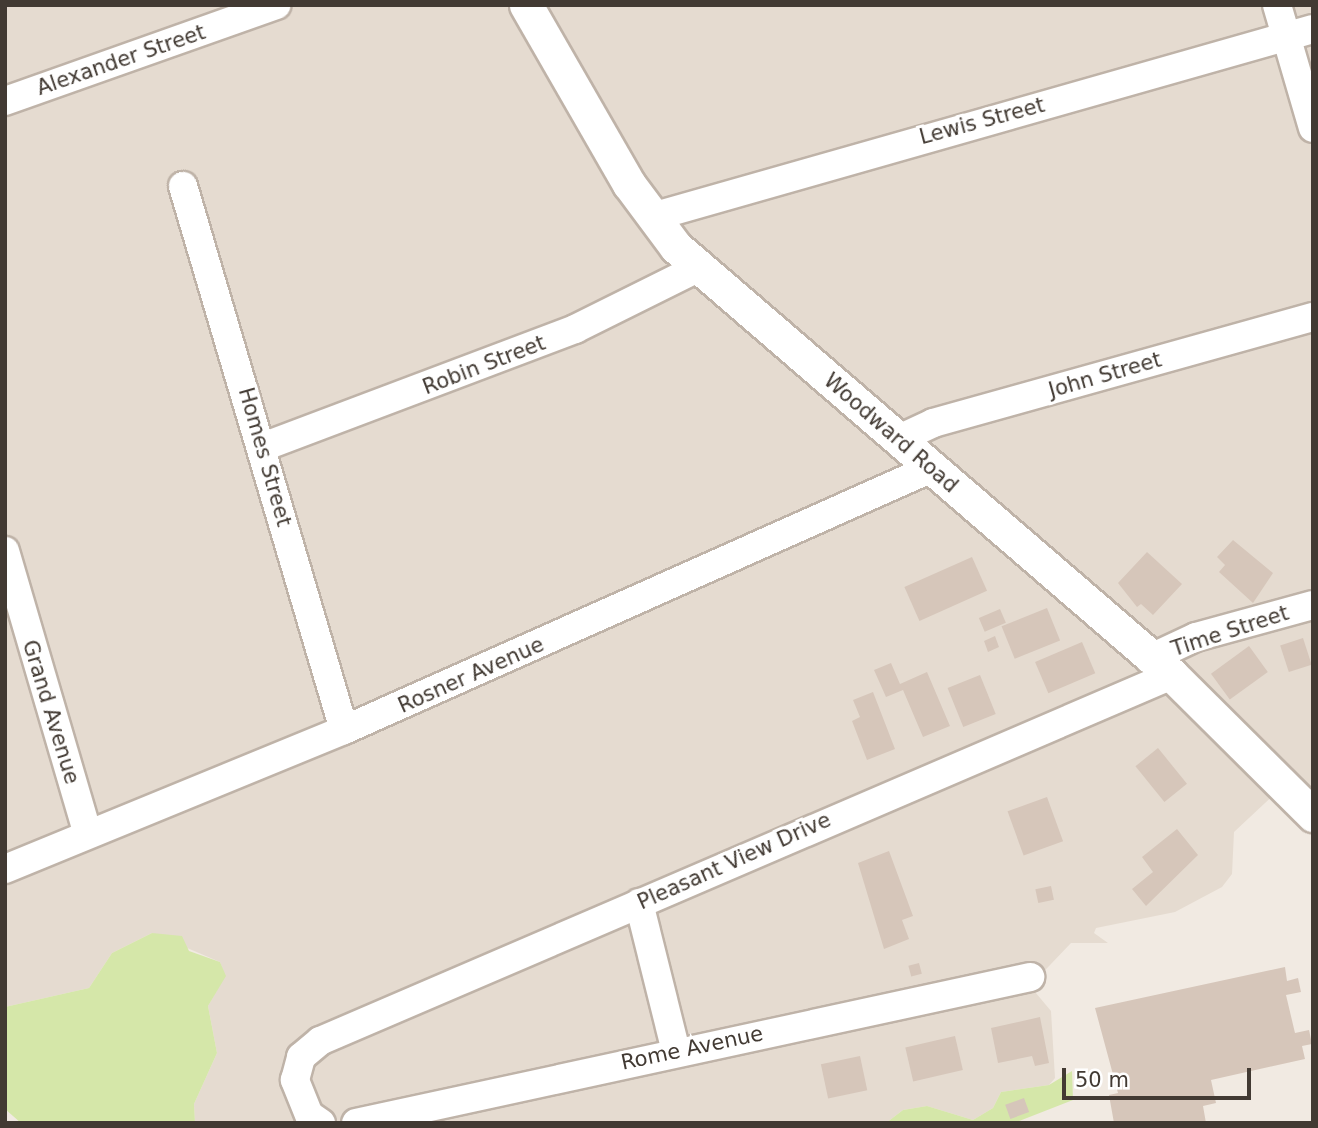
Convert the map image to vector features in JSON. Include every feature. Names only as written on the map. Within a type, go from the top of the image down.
[{"type":"street","name":"Alexander Street","points":[[5,101],[276,5]]},
{"type":"street","name":"Woodward Road","points":[[526,5],[652,217],[698,268],[1161,667],[1313,816]]},
{"type":"street","points":[[1277,5],[1299,33],[1313,128]]},
{"type":"street","name":"Lewis Street","points":[[652,217],[1299,33]]},
{"type":"street","name":"Homes Street","points":[[183,186],[264,447],[344,730]]},
{"type":"street","name":"Robin Street","points":[[264,447],[575,329],[698,268]]},
{"type":"street","name":"John Street","points":[[899,439],[933,423],[1313,317]]},
{"type":"street","name":"Rosner Avenue","points":[[5,869],[87,832],[344,730],[932,468]]},
{"type":"street","name":"Grand Avenue","points":[[5,551],[87,832]]},
{"type":"street","name":"Time Street","points":[[1161,667],[1196,637],[1313,605]]},
{"type":"street","name":"Pleasant View Drive","points":[[321,1123],[300,1101],[295,1080],[301,1057],[320,1041],[639,903],[1161,667]]},
{"type":"street","points":[[639,903],[676,1051]]},
{"type":"street","name":"Rome Avenue","points":[[356,1123],[676,1051],[1030,977]]},
{"type":"shaded area","points":[[5,5],[1313,5],[1313,821],[1280,789],[1234,832],[1232,874],[1222,887],[1175,912],[1096,928],[1094,933],[1108,943],[1071,943],[1030,986],[1051,1011],[1055,1078],[1049,1085],[1001,1092],[993,1108],[973,1120],[927,1106],[903,1110],[886,1123],[195,1123],[194,1104],[217,1053],[208,1006],[225,976],[220,962],[152,933],[112,953],[89,988],[5,1007]]},
{"type":"green space","points":[[152,933],[182,936],[189,951],[220,962],[226,976],[208,1006],[217,1053],[194,1104],[195,1123],[21,1123],[5,1109],[5,1007],[89,988],[112,953]]},
{"type":"green space","points":[[1072,1071],[1073,1100],[1014,1123],[886,1123],[903,1110],[927,1106],[973,1120],[993,1108],[1001,1092],[1049,1085]]},
{"type":"building","points":[[1233,540],[1273,573],[1253,603],[1219,572],[1225,565],[1217,557]]},
{"type":"building","points":[[1147,552],[1182,584],[1153,615],[1141,604],[1137,607],[1118,583]]},
{"type":"building","points":[[972,557],[987,591],[919,621],[904,587]]},
{"type":"building","points":[[1047,608],[1060,640],[1015,659],[1002,626]]},
{"type":"building","points":[[1000,609],[1006,623],[985,632],[979,618]]},
{"type":"building","points":[[995,636],[999,647],[988,652],[984,641]]},
{"type":"building","points":[[1303,638],[1312,665],[1289,672],[1280,645]]},
{"type":"building","points":[[1082,642],[1095,673],[1048,693],[1035,662]]},
{"type":"building","points":[[1249,646],[1268,672],[1230,700],[1211,674]]},
{"type":"building","points":[[891,663],[900,684],[927,672],[950,726],[923,737],[903,690],[886,697],[874,670]]},
{"type":"building","points":[[980,675],[996,714],[963,727],[948,688]]},
{"type":"building","points":[[873,692],[895,749],[867,760],[852,721],[860,717],[853,700]]},
{"type":"building","points":[[1158,748],[1187,784],[1164,802],[1135,766]]},
{"type":"building","points":[[1047,797],[1063,841],[1024,856],[1008,811]]},
{"type":"building","points":[[1177,829],[1198,855],[1146,906],[1132,889],[1153,872],[1142,857]]},
{"type":"building","points":[[889,851],[913,916],[902,920],[909,939],[884,949],[858,863]]},
{"type":"building","points":[[1051,886],[1054,900],[1038,903],[1035,889]]},
{"type":"building","points":[[919,963],[922,974],[911,976],[908,966]]},
{"type":"building","points":[[1285,967],[1287,981],[1298,978],[1301,992],[1286,995],[1295,1033],[1309,1030],[1312,1044],[1302,1046],[1305,1059],[1211,1080],[1216,1103],[1203,1106],[1206,1123],[1114,1123],[1109,1095],[1118,1093],[1095,1008]]},
{"type":"building","points":[[1040,1017],[1049,1063],[1035,1066],[1032,1056],[998,1063],[991,1028]]},
{"type":"building","points":[[955,1036],[963,1070],[913,1082],[905,1047]]},
{"type":"building","points":[[860,1056],[867,1090],[828,1099],[821,1064]]},
{"type":"building","points":[[1024,1098],[1029,1112],[1010,1119],[1005,1105]]}]
